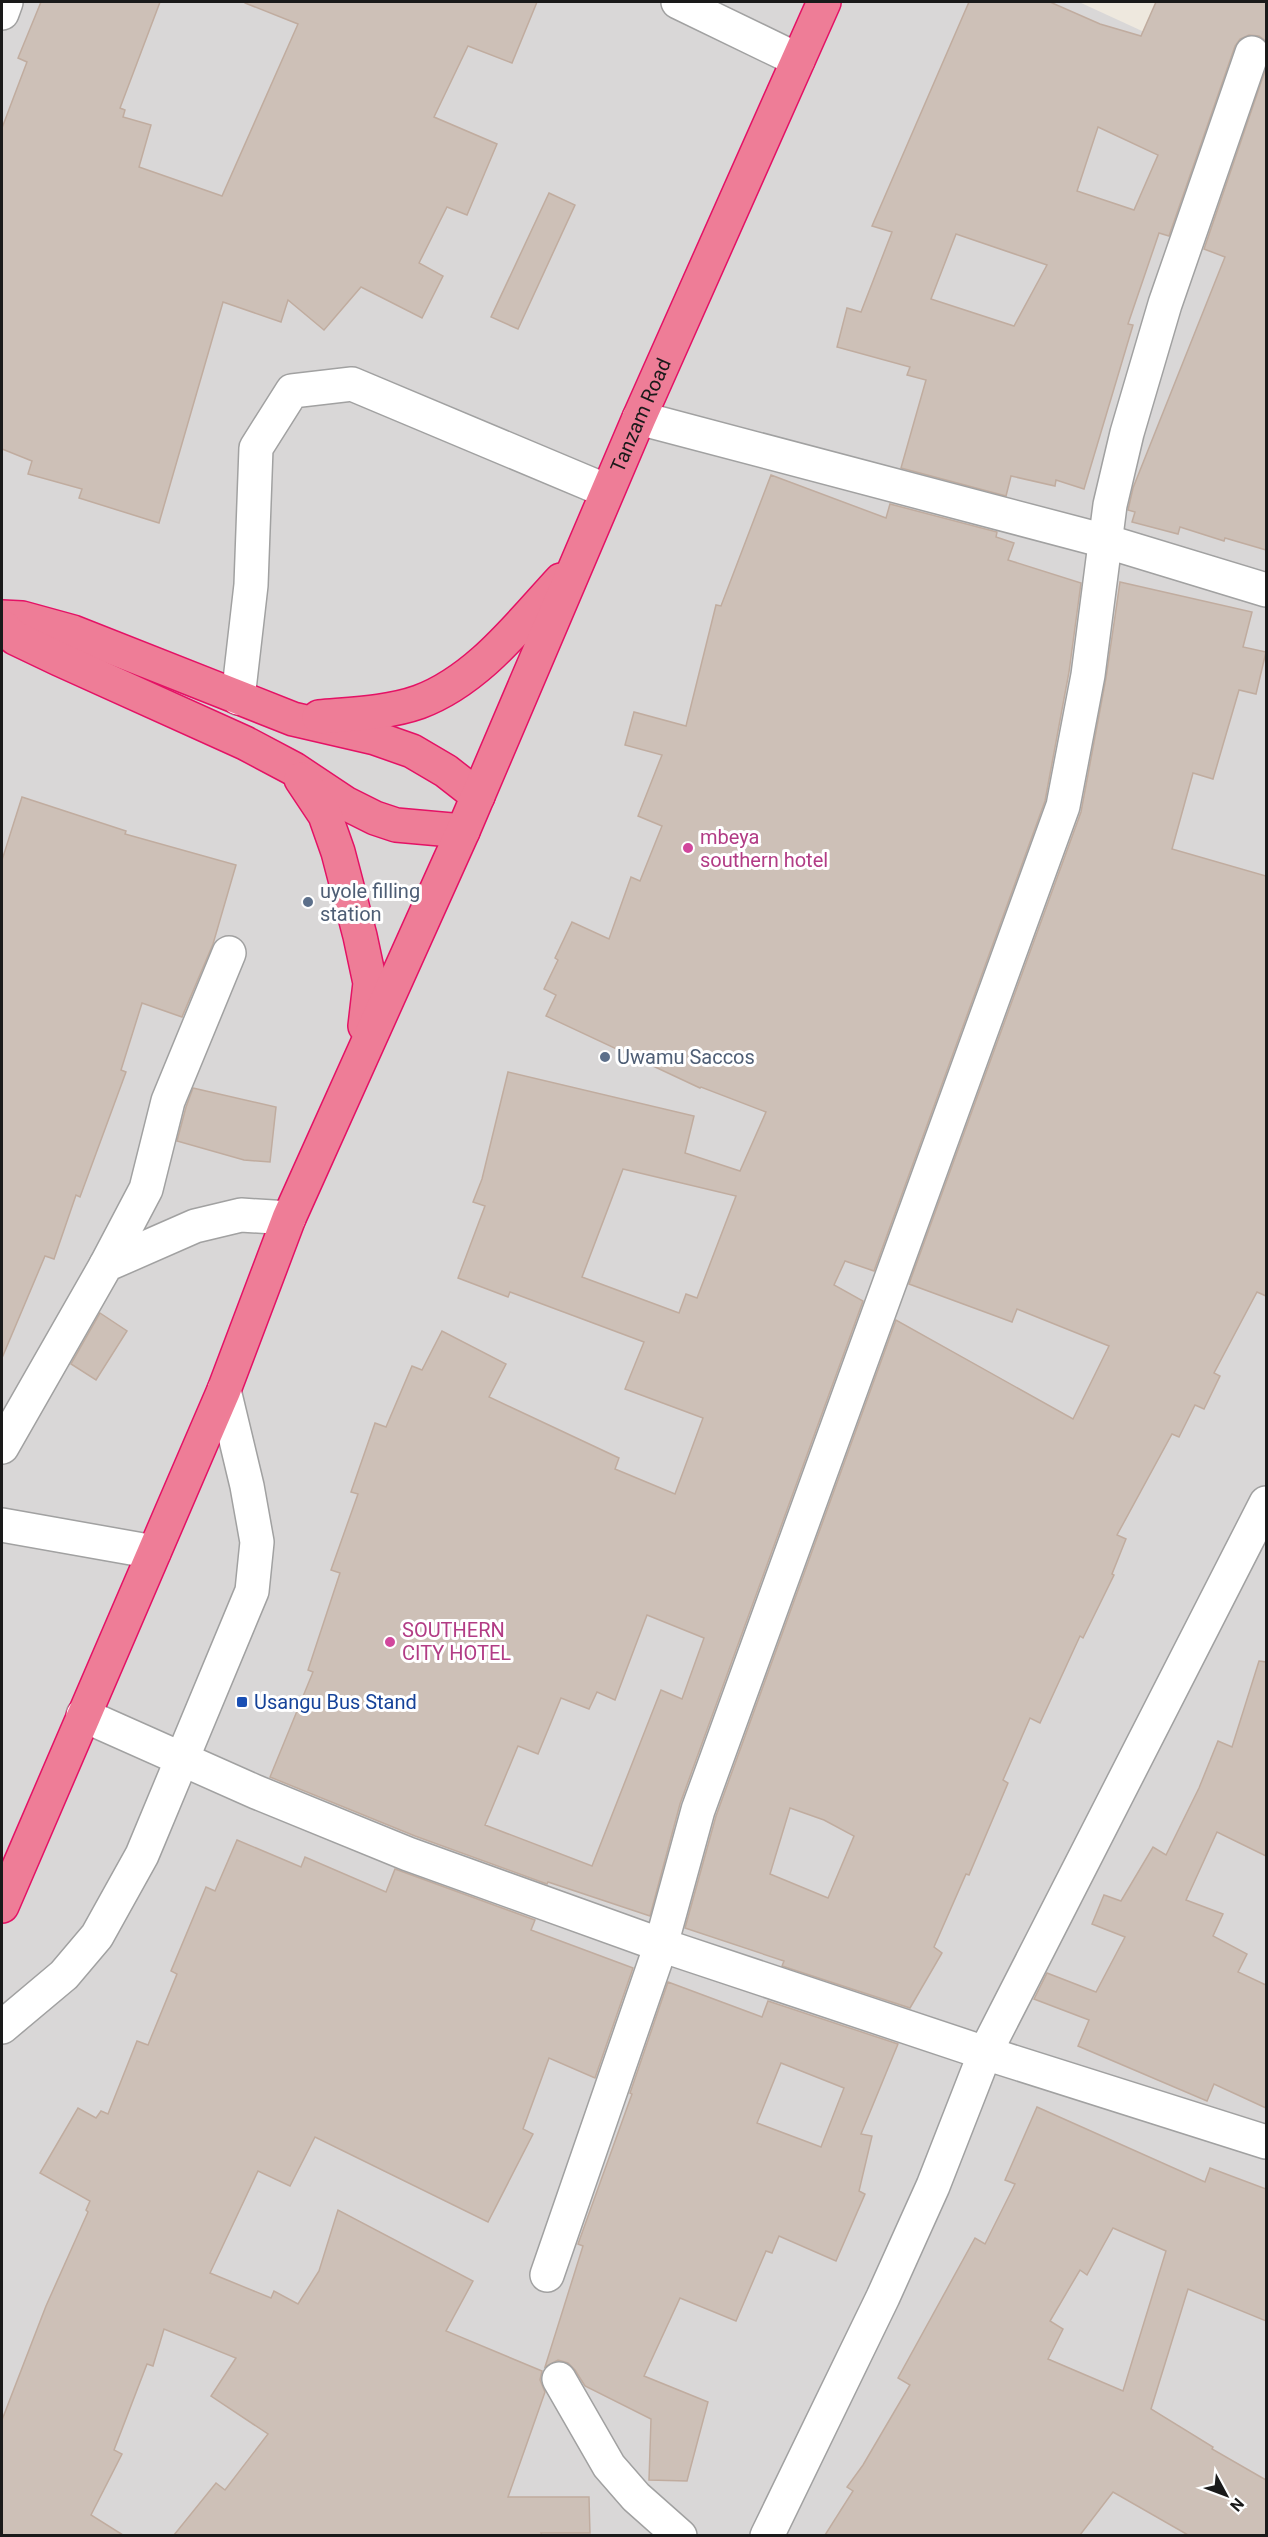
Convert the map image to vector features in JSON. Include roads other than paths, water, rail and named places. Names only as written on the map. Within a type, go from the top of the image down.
[{"type":"highway","name":"Tanzam Road","points":[[2,1906],[225,1390],[289,1218],[463,831],[607,490],[824,2]]},
{"type":"highway","points":[[293,719],[384,710],[420,702],[466,676],[505,640],[576,563]]},
{"type":"highway","points":[[2,617],[22,618],[73,632],[293,719],[375,738],[412,751],[446,771],[478,796]]},
{"type":"highway","points":[[2,626],[15,638],[235,739],[294,769],[345,803],[375,818],[396,825],[463,831]]},
{"type":"highway","points":[[294,769],[325,815],[338,852],[360,936],[370,983],[361,1055]]},
{"type":"street","points":[[2,13],[6,2]]},
{"type":"street","points":[[678,2],[798,60]]},
{"type":"street","points":[[547,2275],[661,1945],[698,1810],[1063,806],[1088,675],[1110,505],[1141,377],[1252,53]]},
{"type":"street","points":[[238,698],[251,585],[256,448],[292,391],[352,384],[607,490]]},
{"type":"street","points":[[639,418],[1105,541],[1266,590]]},
{"type":"street","points":[[2,1447],[106,1265],[146,1189],[168,1101],[229,952]]},
{"type":"street","points":[[106,1265],[195,1226],[241,1215],[289,1218]]},
{"type":"street","points":[[2,2027],[64,1975],[96,1936],[142,1855],[252,1591],[257,1542],[225,1390]]},
{"type":"street","points":[[766,2535],[883,2297],[933,2186],[985,2053],[1266,1503]]},
{"type":"street","points":[[2,1525],[154,1552]]},
{"type":"street","points":[[83,1715],[256,1792],[408,1854],[661,1945],[985,2053],[1266,2142]]},
{"type":"street","points":[[559,2379],[609,2466],[636,2497],[680,2535]]},
{"type":"place","name":"mbeya southern hotel","points":[[688,848]]},
{"type":"place","name":"uyole filling station","points":[[308,902]]},
{"type":"place","name":"Uwamu Saccos","points":[[605,1057]]},
{"type":"place","name":"SOUTHERN CITY HOTEL","points":[[390,1642]]},
{"type":"place","name":"Usangu Bus Stand","points":[[242,1702]]}]
